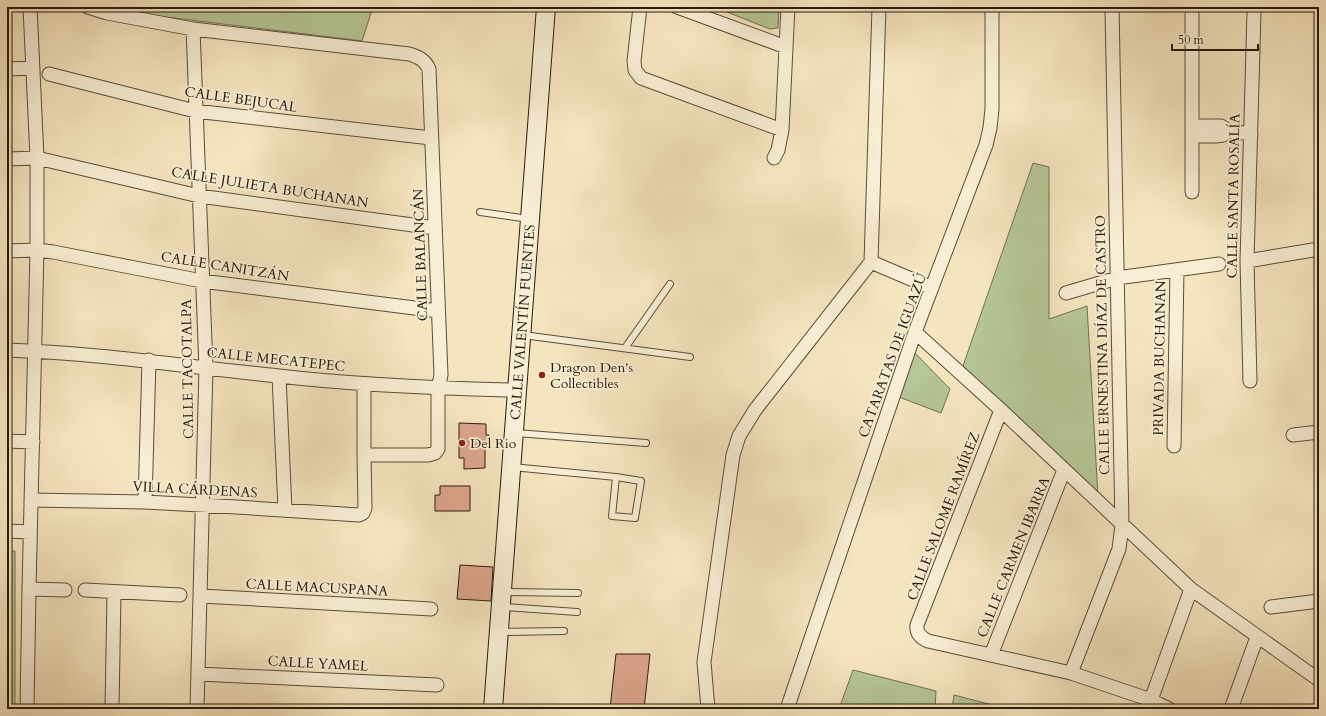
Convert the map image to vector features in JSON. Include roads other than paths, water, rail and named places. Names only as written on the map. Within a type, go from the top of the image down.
[{"type":"street","points":[[27,709],[37,250],[36,158],[30,7]]},
{"type":"street","points":[[88,7],[193,29]]},
{"type":"street","name":"CALLE VALENTÍN FUENTES","points":[[493,709],[546,7]]},
{"type":"street","points":[[640,7],[634,61],[635,70],[644,80],[782,130]]},
{"type":"street","points":[[677,7],[786,47]]},
{"type":"street","points":[[774,158],[778,150],[782,130],[788,7]]},
{"type":"street","points":[[708,709],[704,662],[733,454],[739,436],[755,410],[871,262],[878,7]]},
{"type":"street","name":"CATARATAS DE IGUAZÚ","points":[[787,709],[915,332],[981,162],[990,128],[992,109],[992,7]]},
{"type":"street","name":"CALLE ERNESTINA DÍAZ DE CASTRO","points":[[1071,673],[1118,549],[1122,525],[1112,7]]},
{"type":"street","name":"CALLE SANTA ROSALÍA","points":[[1250,381],[1247,261],[1254,12]]},
{"type":"street","points":[[1192,15],[1192,192]]},
{"type":"street","name":"CALLE BALANCÁN","points":[[193,29],[409,54],[421,58],[429,69],[441,375],[438,388],[438,446],[436,452],[428,455],[364,455]]},
{"type":"street","name":"CALLE TACOTALPA","points":[[193,29],[206,368],[197,709]]},
{"type":"street","points":[[7,69],[33,68]]},
{"type":"street","name":"CALLE BEJUCAL","points":[[49,74],[195,111],[431,138]]},
{"type":"street","points":[[1192,131],[1216,136],[1229,131],[1251,134]]},
{"type":"street","name":"CALLE JULIETA BUCHANAN","points":[[7,159],[36,158],[199,196],[435,228]]},
{"type":"street","points":[[1247,261],[1319,249]]},
{"type":"street","name":"CALLE CANITZÁN","points":[[7,251],[37,250],[53,252],[202,281],[438,311]]},
{"type":"street","points":[[871,262],[932,288]]},
{"type":"street","points":[[1066,293],[1117,278],[1219,264]]},
{"type":"street","name":"PRIVADA BUCHANAN","points":[[1174,446],[1177,270]]},
{"type":"street","points":[[915,332],[1001,410],[1191,589],[1319,680]]},
{"type":"street","name":"CALLE MECATEPEC","points":[[7,350],[149,360],[206,368],[364,385],[508,390],[517,393]]},
{"type":"street","points":[[145,502],[149,360]]},
{"type":"street","points":[[279,376],[285,510]]},
{"type":"street","points":[[364,385],[364,455]]},
{"type":"street","name":"CALLE SALOME RAMÍREZ","points":[[991,655],[924,640],[919,634],[917,625],[1001,410]]},
{"type":"street","points":[[1292,435],[1319,432]]},
{"type":"street","points":[[7,441],[33,442]]},
{"type":"street","name":"VILLA CÁRDENAS","points":[[31,500],[145,502],[357,515],[363,513],[365,508],[364,455]]},
{"type":"street","name":"CALLE CARMEN IBARRA","points":[[991,655],[1064,470]]},
{"type":"street","points":[[7,531],[30,532]]},
{"type":"street","points":[[29,589],[65,590]]},
{"type":"street","points":[[1151,700],[1191,589]]},
{"type":"street","points":[[85,590],[180,595]]},
{"type":"street","points":[[112,709],[114,592]]},
{"type":"street","name":"CALLE MACUSPANA","points":[[201,596],[431,609]]},
{"type":"street","points":[[1271,607],[1319,601]]},
{"type":"street","points":[[1231,709],[1257,637]]},
{"type":"street","points":[[991,655],[1071,673],[1151,700],[1169,709]]},
{"type":"street","name":"CALLE YAMEL","points":[[198,674],[437,685]]},
{"type":"lane","points":[[480,212],[530,219]]},
{"type":"lane","points":[[625,348],[670,284]]},
{"type":"lane","points":[[521,335],[690,357]]},
{"type":"lane","points":[[514,433],[646,443]]},
{"type":"lane","points":[[511,467],[616,477],[641,481],[635,518],[612,516],[616,477]]},
{"type":"lane","points":[[501,599],[578,593]]},
{"type":"lane","points":[[501,599],[577,612]]},
{"type":"lane","points":[[499,632],[564,632]]},
{"type":"place","name":"Dragon Den's Collectibles","points":[[542,375]]},
{"type":"place","name":"Del Rio","points":[[462,443]]}]
